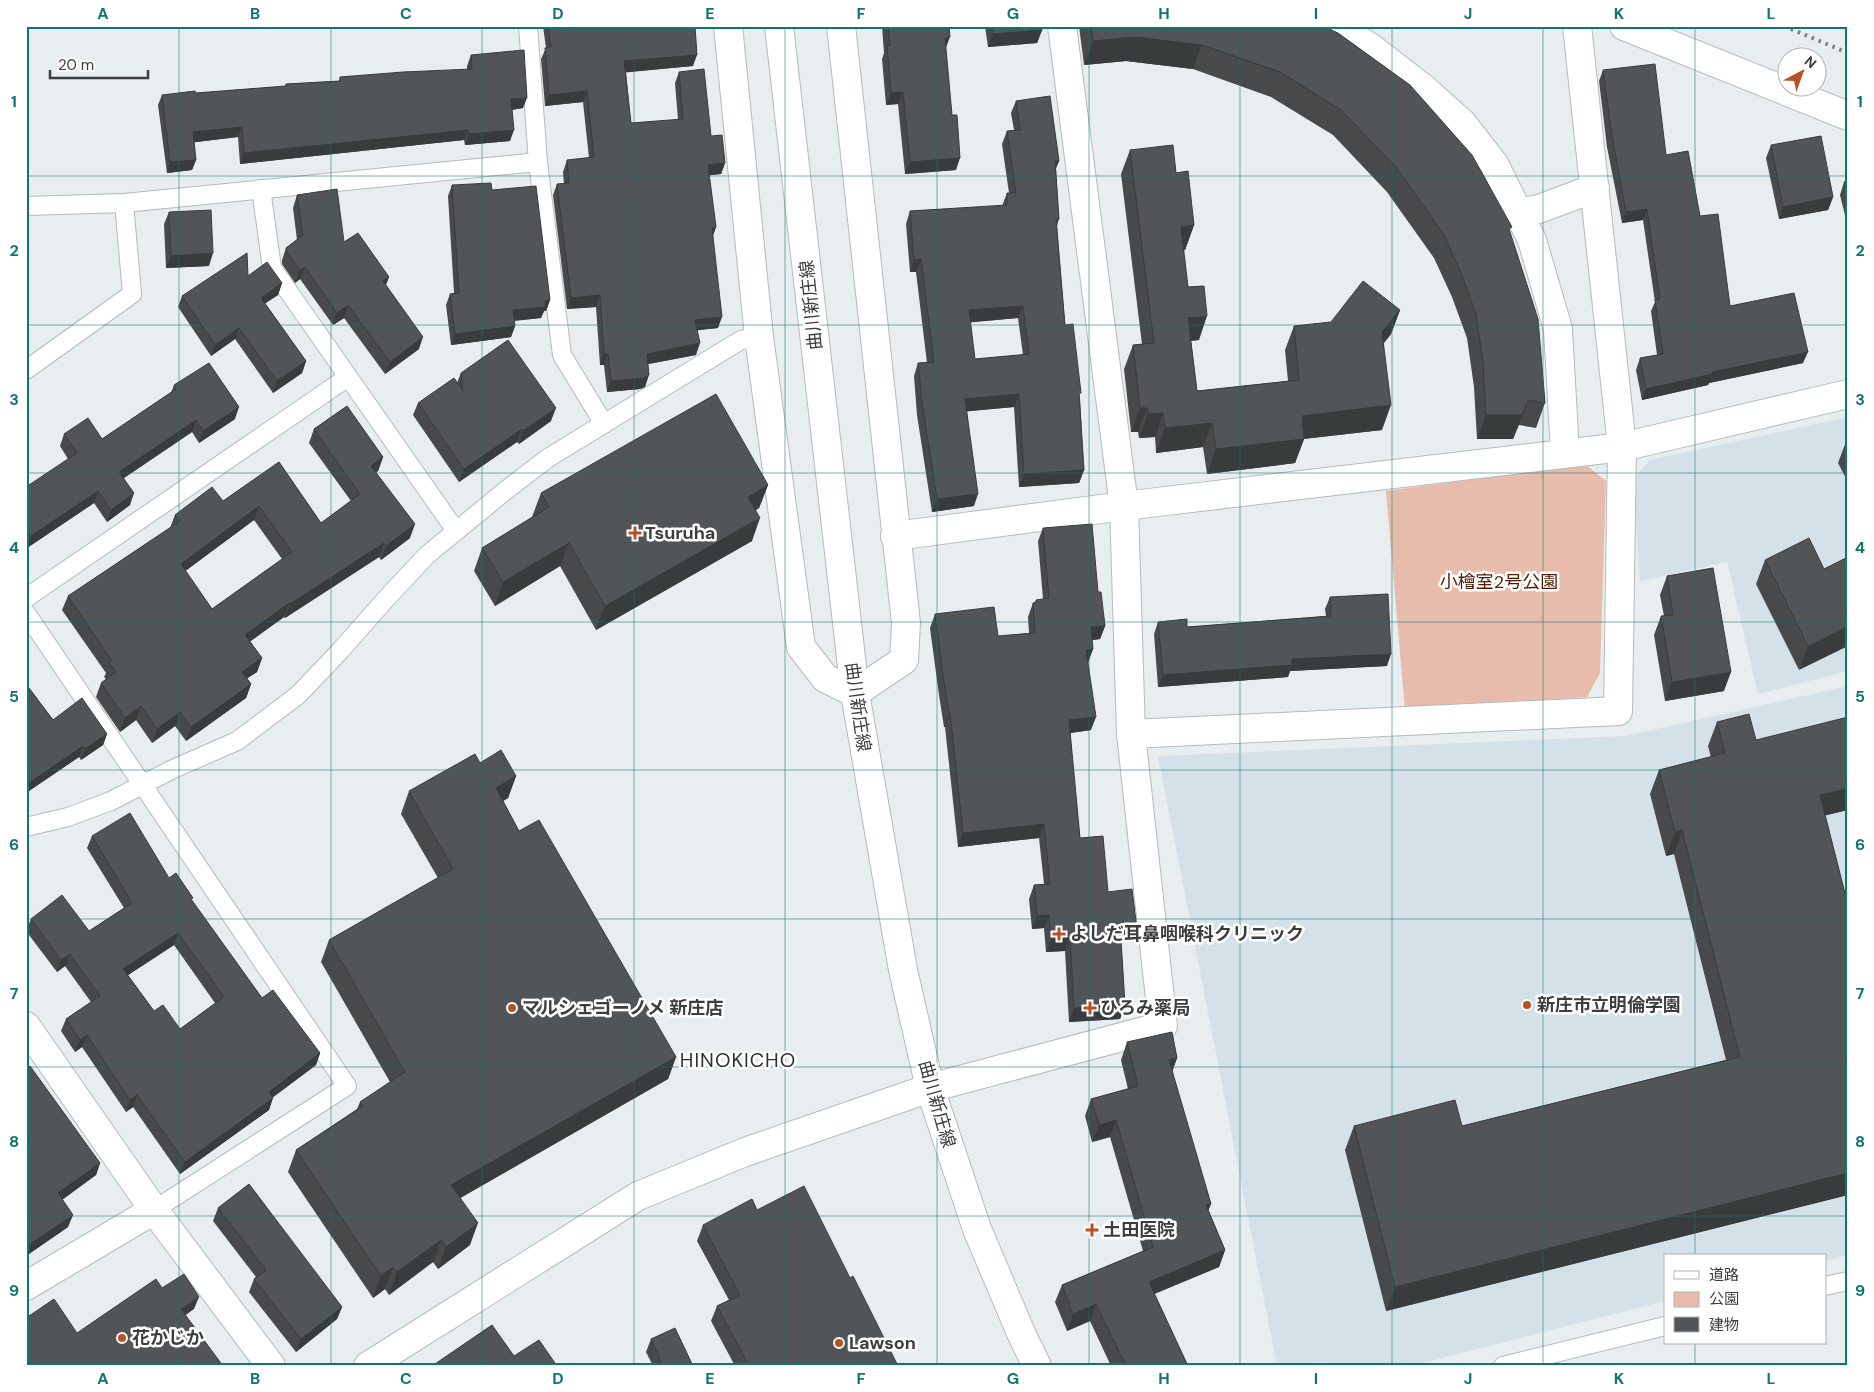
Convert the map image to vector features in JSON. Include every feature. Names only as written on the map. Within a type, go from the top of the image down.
[{"type":"street","points":[[728,26],[760,338],[801,647],[825,678],[855,693],[904,660],[906,623],[895,536],[841,26]]},
{"type":"street","name":"曲川新庄線","points":[[779,26],[855,693],[901,961],[930,1088],[977,1229],[1037,1366]]},
{"type":"street","points":[[368,1366],[638,1196],[745,1152],[930,1088],[1163,1026],[1131,734],[1124,506],[1062,26]]},
{"type":"street","points":[[1334,26],[1370,47],[1423,88],[1463,124],[1494,164],[1532,240],[1558,329],[1565,453]]},
{"type":"street","points":[[1131,734],[1618,711],[1622,447],[1577,26]]},
{"type":"street","points":[[1624,26],[1848,116]]},
{"type":"street","points":[[1518,212],[1539,209],[1595,188]]},
{"type":"street","points":[[895,536],[1124,506],[1622,447],[1848,394]]},
{"type":"street","points":[[28,1031],[154,1210],[271,1366]]},
{"type":"street","points":[[26,1286],[154,1210]]},
{"type":"lane","points":[[528,26],[538,162],[562,355],[604,424]]},
{"type":"lane","points":[[26,206],[124,202],[538,162]]},
{"type":"lane","points":[[261,189],[272,268],[456,531]]},
{"type":"lane","points":[[26,370],[132,294],[124,202]]},
{"type":"lane","points":[[26,827],[68,817],[111,801],[170,770],[237,741],[298,695],[427,555],[505,490],[548,458],[741,340],[760,338]]},
{"type":"lane","points":[[26,598],[348,377]]},
{"type":"lane","points":[[26,613],[347,1086],[154,1210]]},
{"type":"lane","points":[[1826,1286],[1848,1281]]},
{"type":"lane","points":[[1503,1366],[1664,1326]]},
{"type":"shaded area","points":[[1848,417],[1848,671],[1758,694],[1727,562],[1640,581],[1633,480],[1650,460]]},
{"type":"shaded area","name":"新庄市立明倫学園","points":[[1848,686],[1848,1255],[1826,1261],[1826,1254],[1664,1254],[1664,1301],[1411,1366],[1277,1366],[1158,756],[1626,736]]},
{"type":"green space","name":"小檜室2号公園","points":[[1585,464],[1606,481],[1600,673],[1587,697],[1405,710],[1386,491]]},
{"type":"building","points":[[548,26],[695,26],[697,55],[624,61],[631,123],[683,119],[679,72],[704,69],[711,136],[722,135],[725,163],[708,165],[716,227],[712,228],[722,317],[695,320],[700,343],[647,354],[649,375],[644,378],[611,381],[608,354],[604,354],[600,295],[571,298],[557,184],[569,183],[567,160],[594,157],[587,91],[549,95],[545,48],[551,47]]},
{"type":"building","points":[[888,26],[949,26],[950,37],[945,38],[952,115],[957,115],[960,158],[910,162],[903,92],[891,93],[887,46],[890,46]]},
{"type":"building","points":[[991,26],[1042,26],[1042,30],[993,34]]},
{"type":"building","points":[[1091,26],[1323,26],[1338,33],[1410,85],[1472,155],[1512,227],[1509,229],[1538,319],[1545,403],[1528,400],[1522,415],[1486,415],[1483,362],[1476,314],[1461,273],[1443,233],[1396,167],[1341,110],[1280,72],[1202,45],[1135,37],[1093,41]]},
{"type":"building","points":[[524,50],[527,98],[511,99],[514,130],[469,134],[468,130],[244,153],[242,127],[193,132],[196,160],[170,162],[162,95],[340,81],[340,77],[472,69],[471,55]]},
{"type":"building","points":[[1655,64],[1666,155],[1688,151],[1700,216],[1718,214],[1730,306],[1794,293],[1808,352],[1712,372],[1712,374],[1646,389],[1640,358],[1663,354],[1655,300],[1660,299],[1647,209],[1626,212],[1612,136],[1603,70]]},
{"type":"building","points":[[1050,96],[1059,161],[1055,161],[1059,219],[1056,219],[1065,325],[1073,324],[1081,393],[1079,394],[1084,470],[1024,474],[1019,394],[965,399],[978,494],[937,499],[918,363],[934,362],[921,259],[914,260],[910,211],[1007,205],[1007,193],[1016,193],[1007,131],[1020,130],[1016,101]],"holes":[[[1023,306],[1029,354],[975,359],[969,310]]]},
{"type":"building","points":[[1821,136],[1833,197],[1783,207],[1771,145]]},
{"type":"building","points":[[1173,145],[1176,173],[1188,171],[1194,225],[1181,227],[1188,287],[1204,286],[1207,316],[1188,318],[1197,391],[1299,380],[1294,326],[1331,322],[1363,281],[1400,310],[1382,332],[1391,405],[1302,416],[1304,439],[1216,449],[1212,423],[1165,428],[1163,413],[1148,414],[1147,408],[1140,408],[1133,345],[1154,343],[1130,150]]},
{"type":"building","points":[[1848,181],[1848,196],[1844,182]]},
{"type":"building","points":[[491,183],[492,190],[536,186],[550,300],[545,301],[545,307],[513,310],[515,326],[455,334],[450,294],[459,293],[452,185]]},
{"type":"building","points":[[337,189],[344,242],[358,233],[389,277],[383,281],[423,337],[390,362],[348,305],[337,313],[305,267],[300,270],[287,252],[286,248],[303,235],[297,195]]},
{"type":"building","points":[[211,210],[213,253],[171,256],[169,212]]},
{"type":"building","points":[[247,253],[248,276],[267,262],[282,283],[261,298],[306,361],[277,381],[239,328],[215,345],[182,296]]},
{"type":"building","points":[[508,340],[556,408],[464,469],[418,403],[454,378],[463,391],[461,373]]},
{"type":"building","points":[[209,363],[239,407],[203,431],[196,420],[119,472],[134,493],[111,510],[98,491],[31,536],[26,529],[26,487],[77,453],[64,434],[88,418],[102,439],[176,389],[174,385]]},
{"type":"building","points":[[716,394],[768,485],[748,497],[760,518],[605,606],[569,543],[503,582],[482,548],[549,507],[541,493]]},
{"type":"building","points":[[347,406],[383,457],[371,466],[415,524],[386,546],[384,543],[289,603],[245,635],[262,658],[242,672],[251,684],[191,727],[180,712],[157,729],[141,706],[125,718],[101,683],[116,672],[109,663],[112,661],[68,596],[180,521],[175,515],[212,487],[223,501],[279,462],[321,523],[360,494],[314,429]],"holes":[[[259,506],[292,552],[212,609],[181,564]]]},
{"type":"building","points":[[1092,524],[1098,592],[1101,592],[1105,626],[1091,627],[1093,649],[1086,650],[1096,717],[1069,720],[1080,838],[1103,836],[1108,892],[1132,889],[1136,922],[1120,924],[1125,1005],[1074,1008],[1070,937],[1051,939],[1049,915],[1037,916],[1034,885],[1050,884],[1044,824],[963,833],[950,713],[935,614],[994,607],[998,636],[1035,633],[1033,603],[1037,602],[1036,600],[1049,598],[1043,528]]},
{"type":"building","points":[[1809,538],[1824,569],[1848,557],[1848,626],[1808,646],[1765,560]]},
{"type":"building","points":[[1713,568],[1731,672],[1672,682],[1661,616],[1673,615],[1667,576]]},
{"type":"building","points":[[1388,594],[1391,654],[1292,659],[1292,665],[1163,675],[1158,622],[1187,619],[1187,627],[1331,616],[1330,597]]},
{"type":"building","points":[[26,684],[53,720],[82,698],[107,734],[85,749],[83,746],[26,785]]},
{"type":"building","points":[[1749,714],[1756,740],[1848,717],[1848,788],[1820,795],[1848,905],[1848,1173],[1395,1287],[1354,1126],[1455,1100],[1462,1126],[1740,1057],[1682,830],[1675,832],[1659,770],[1725,753],[1717,722]]},
{"type":"building","points":[[501,750],[516,776],[496,788],[519,831],[539,820],[676,1057],[451,1185],[478,1223],[446,1247],[441,1240],[397,1272],[393,1267],[381,1276],[296,1150],[363,1106],[360,1102],[405,1072],[329,940],[453,869],[409,791],[475,754],[480,763]]},
{"type":"building","points":[[130,813],[169,878],[176,873],[193,898],[191,899],[262,998],[273,990],[320,1053],[269,1092],[273,1098],[185,1162],[137,1095],[130,1100],[87,1035],[80,1040],[66,1019],[100,996],[70,954],[61,960],[31,919],[62,895],[89,931],[132,903],[92,836]],"holes":[[[178,933],[224,997],[180,1029],[163,1005],[154,1011],[123,969]]]},
{"type":"building","points":[[1172,1032],[1177,1058],[1169,1060],[1211,1204],[1206,1205],[1225,1250],[1149,1282],[1188,1366],[1126,1366],[1096,1304],[1073,1314],[1062,1285],[1153,1247],[1116,1120],[1099,1125],[1091,1099],[1138,1086],[1127,1042]]},
{"type":"building","points":[[30,1066],[100,1163],[58,1193],[73,1215],[29,1245],[26,1240],[26,1069]]},
{"type":"building","points":[[249,1184],[342,1307],[301,1339],[254,1279],[266,1270],[218,1208]]},
{"type":"building","points":[[804,1186],[850,1278],[853,1276],[898,1366],[749,1366],[717,1306],[740,1295],[703,1225],[752,1199],[757,1210]]},
{"type":"building","points":[[184,1274],[199,1297],[181,1309],[223,1366],[26,1366],[26,1318],[54,1299],[77,1333],[156,1279],[162,1288]]},
{"type":"building","points":[[492,1325],[514,1356],[539,1340],[557,1366],[432,1366]]},
{"type":"building","points":[[675,1328],[693,1366],[663,1366],[651,1339]]},
{"type":"railway","points":[[1784,26],[1848,53]]},
{"type":"place","name":"Tsuruha","points":[[635,533]]},
{"type":"place","name":"よしだ耳鼻咽喉科クリニック","points":[[1059,934]]},
{"type":"place","name":"新庄市立明倫学園","points":[[1527,1005]]},
{"type":"place","name":"マルシェゴーノメ 新庄店","points":[[512,1008]]},
{"type":"place","name":"ひろみ薬局","points":[[1090,1008]]},
{"type":"place","name":"土田医院","points":[[1092,1230]]},
{"type":"place","name":"花かじか","points":[[122,1338]]},
{"type":"place","name":"Lawson","points":[[839,1343]]},
{"type":"district","name":"HINOKICHO","points":[[738,1060]]}]
